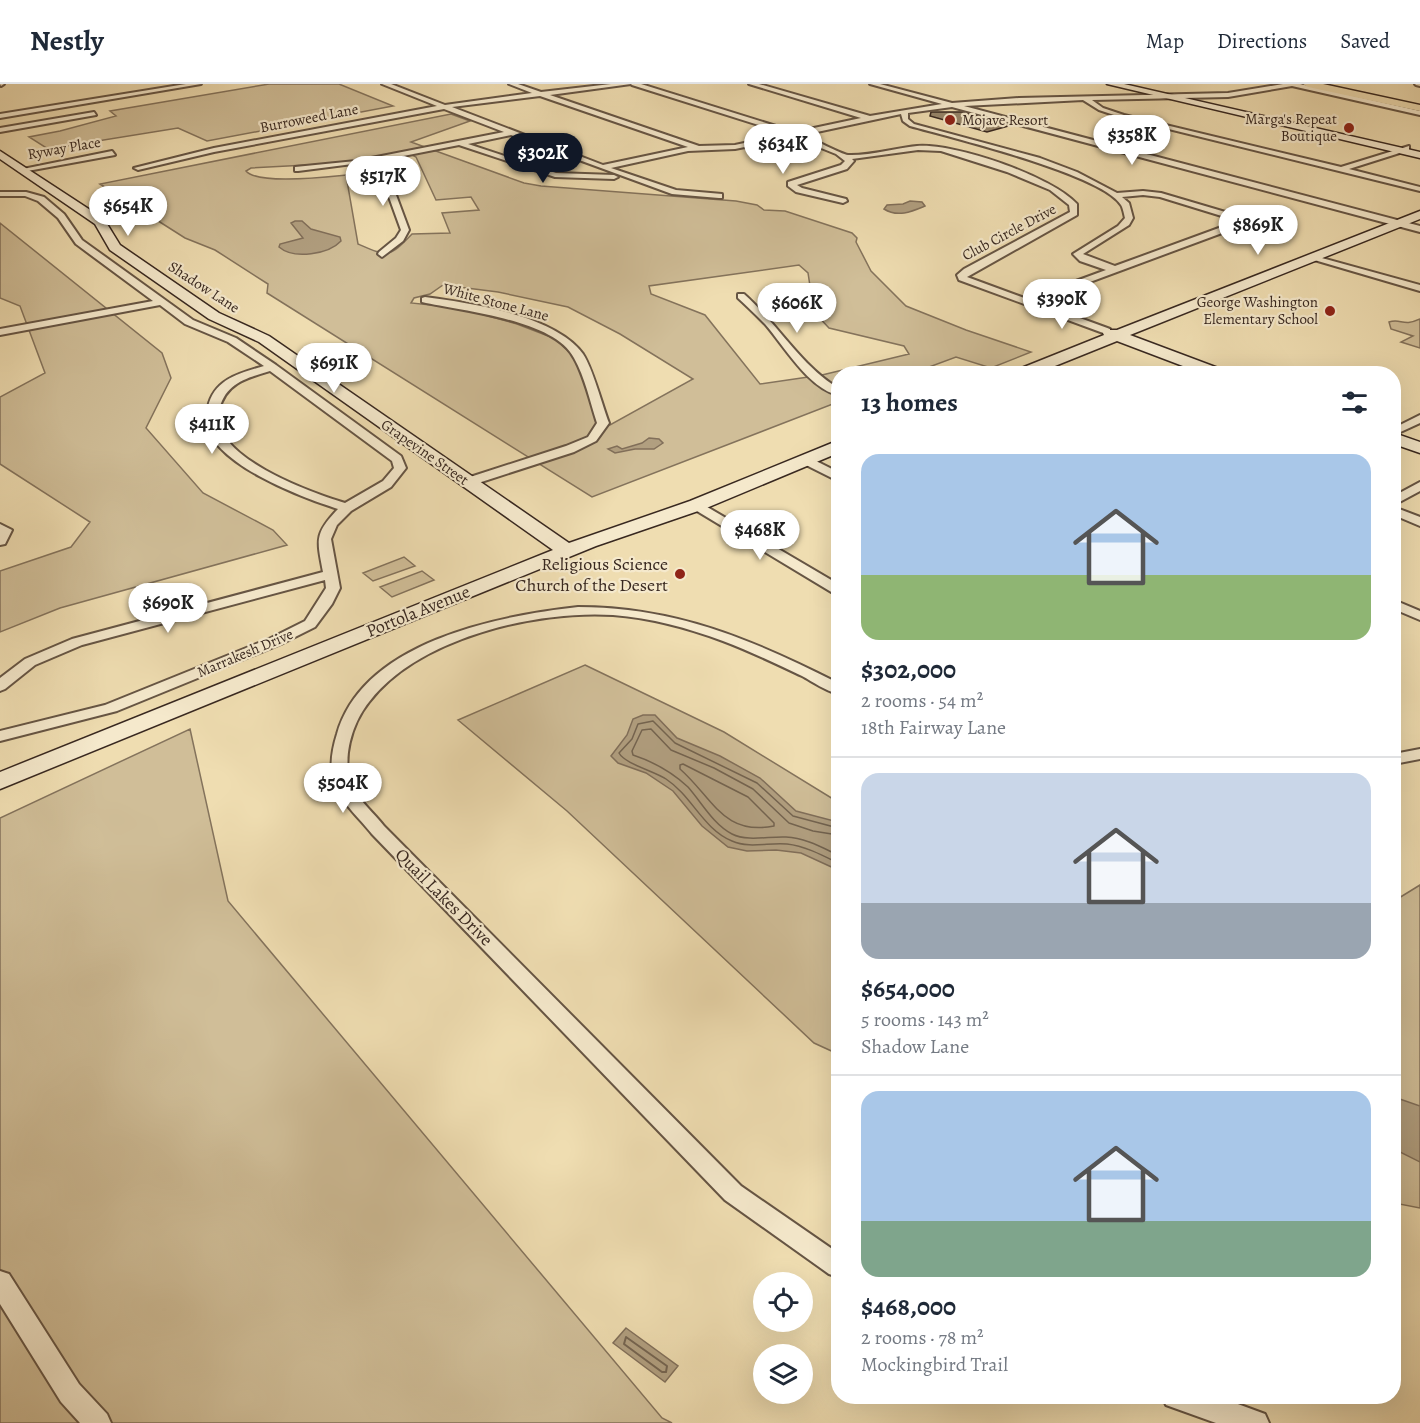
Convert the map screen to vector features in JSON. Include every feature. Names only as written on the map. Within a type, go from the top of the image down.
[{"type":"main road","points":[[1308,84],[1420,110]]},
{"type":"main road","points":[[1329,84],[1420,103]]},
{"type":"street","points":[[0,116],[198,84]]},
{"type":"street","points":[[385,84],[675,192],[719,196]]},
{"type":"street","points":[[512,84],[698,148]]},
{"type":"street","name":"Burroweed Lane","points":[[138,168],[214,150],[444,106],[628,84]]},
{"type":"street","points":[[634,84],[834,149],[848,157],[849,164],[792,184],[799,190],[843,201]]},
{"type":"street","points":[[752,84],[870,118]]},
{"type":"street","points":[[873,84],[1420,230]]},
{"type":"street","points":[[1112,84],[1403,149]]},
{"type":"street","points":[[1128,84],[1420,153]]},
{"type":"street","points":[[604,167],[698,148],[735,147],[870,118],[952,105],[1243,93],[1293,84],[1420,110]]},
{"type":"street","points":[[1084,99],[1122,116],[1420,189]]},
{"type":"street","points":[[987,114],[1003,111]]},
{"type":"street","points":[[904,112],[904,120],[912,125],[1063,168],[1096,182],[1118,195],[1127,203],[1130,211],[1129,219],[1123,226],[1077,254],[1083,259],[1116,270]]},
{"type":"street","points":[[0,130],[94,114]]},
{"type":"street","points":[[298,169],[347,165],[512,133]]},
{"type":"street","points":[[461,143],[555,175],[622,178],[630,176]]},
{"type":"street","name":"Club Circle Drive","points":[[848,157],[918,148],[942,149],[1010,170],[1057,190],[1073,204],[1075,211],[1071,216],[962,275],[965,280],[976,285],[1027,302]]},
{"type":"street","points":[[1340,170],[1403,149]]},
{"type":"street","name":"Ryway Place","points":[[22,170],[111,153]]},
{"type":"street","name":"Shadow Lane","points":[[0,154],[100,222],[115,247],[214,316],[254,333]]},
{"type":"street","points":[[379,159],[405,230],[400,239],[382,254]]},
{"type":"street","points":[[1027,302],[1246,221],[1161,195],[1143,193],[1118,195]]},
{"type":"street","name":"Marrakesh Drive","points":[[0,194],[26,194],[40,199],[61,216],[79,242],[189,322],[232,340],[272,367],[397,459],[400,468],[387,484],[346,508],[331,524],[324,539],[333,588],[325,604],[310,624],[276,641],[111,708],[0,736]]},
{"type":"street","points":[[1112,333],[1314,257],[1420,209]]},
{"type":"street","points":[[1038,366],[1112,333],[1394,222],[1420,215]]},
{"type":"street","points":[[1314,257],[1417,285]]},
{"type":"street","points":[[741,296],[768,322],[823,384],[831,388]]},
{"type":"street","name":"White Stone Lane","points":[[425,300],[522,321],[561,337],[574,348],[579,356],[603,423],[592,439],[570,449],[468,482]]},
{"type":"street","points":[[0,332],[162,302]]},
{"type":"street","points":[[1027,302],[1199,366]]},
{"type":"street","name":"Grapevine Street","points":[[254,333],[568,551]]},
{"type":"street","points":[[272,367],[236,380],[222,390],[212,408],[211,423],[217,437],[237,458],[272,478],[319,500],[346,508]]},
{"type":"street","points":[[1401,428],[1420,418]]},
{"type":"street","points":[[1401,441],[1420,448]]},
{"type":"street","name":"Portola Avenue","points":[[0,781],[568,551],[697,505],[831,450]]},
{"type":"street","points":[[806,460],[831,473]]},
{"type":"street","points":[[1401,497],[1420,486]]},
{"type":"street","points":[[697,505],[831,586]]},
{"type":"street","points":[[1401,514],[1420,522]]},
{"type":"street","points":[[0,528],[5,530],[0,541]]},
{"type":"street","points":[[0,686],[30,662],[77,642],[330,574]]},
{"type":"street","points":[[1401,607],[1420,616]]},
{"type":"street","name":"Quail Lakes Drive","points":[[831,685],[757,647],[716,631],[674,620],[610,610],[547,612],[486,626],[445,642],[402,664],[370,690],[352,711],[341,738],[340,756],[344,787],[378,830],[734,1193],[831,1261]]},
{"type":"street","points":[[1401,758],[1420,754]]},
{"type":"street","points":[[0,1282],[70,1393],[98,1423]]},
{"type":"street","points":[[1199,1404],[1256,1423]]},
{"type":"shaded area","points":[[269,84],[339,84],[393,106],[207,141],[178,128],[48,149],[29,137],[116,116],[110,111]]},
{"type":"shaded area","points":[[451,114],[470,121],[411,142],[524,183],[736,201],[757,205],[764,210],[785,211],[852,233],[857,238],[856,242],[871,271],[906,306],[966,330],[1031,352],[996,366],[985,366],[956,357],[932,366],[859,366],[909,354],[904,346],[829,328],[814,312],[808,273],[799,265],[649,286],[651,294],[705,315],[760,384],[831,373],[831,405],[592,497],[267,293],[268,284],[215,250],[185,238],[100,184]],"holes":[[[406,152],[416,157],[436,200],[471,197],[479,210],[442,213],[450,233],[412,234],[398,248],[388,253],[358,244],[346,175],[278,179],[264,178],[246,171],[251,168],[345,163]],[[443,285],[498,292],[568,307],[620,334],[693,379],[610,425],[601,423],[574,357],[556,339],[517,324],[459,308],[411,303],[414,298],[430,294]]]},
{"type":"shaded area","points":[[0,223],[162,353],[171,378],[146,428],[203,493],[273,530],[287,545],[60,608],[0,632],[0,571],[71,547],[90,522],[0,464],[0,397],[45,373],[20,306],[0,298]]},
{"type":"shaded area","points":[[1420,319],[1420,348],[1401,342],[1413,336],[1391,329],[1389,322],[1410,322]]},
{"type":"shaded area","points":[[404,557],[415,566],[373,581],[363,573]]},
{"type":"shaded area","points":[[422,571],[434,580],[392,597],[380,587]]},
{"type":"shaded area","points":[[585,665],[724,732],[831,798],[831,1051],[814,1043],[567,811],[458,720]]},
{"type":"shaded area","points":[[190,729],[228,901],[662,1418],[672,1423],[0,1423],[0,818]]},
{"type":"shaded area","points":[[1420,885],[1420,1208],[1401,1204],[1401,897]]},
{"type":"water","points":[[910,201],[922,202],[925,206],[900,213],[884,209],[887,205]]},
{"type":"water","points":[[302,221],[311,229],[340,237],[341,241],[336,246],[311,254],[285,251],[279,247],[280,244],[303,238],[291,223]]},
{"type":"water","points":[[649,438],[659,439],[663,443],[654,449],[635,449],[615,453],[608,449],[617,446],[622,449],[642,443]]},
{"type":"water","points":[[643,715],[655,715],[677,738],[720,756],[760,778],[796,811],[831,820],[831,867],[801,853],[776,850],[747,851],[728,847],[702,826],[673,791],[646,773],[618,763],[611,756],[627,735],[633,719]]},
{"type":"water","points":[[1401,1099],[1420,1106],[1420,1162],[1401,1152]]},
{"type":"water","points":[[626,1328],[678,1366],[665,1382],[613,1343]]},
{"type":"building","points":[[931,112],[963,112],[1012,125],[987,132],[930,116]]},
{"type":"place","name":"Mojave Resort","points":[[950,120]]},
{"type":"place","name":"Marga's Repeat Boutique","points":[[1349,128]]},
{"type":"place","name":"George Washington Elementary School","points":[[1330,311]]},
{"type":"place","name":"Religious Science Church of the Desert","points":[[680,574]]}]
